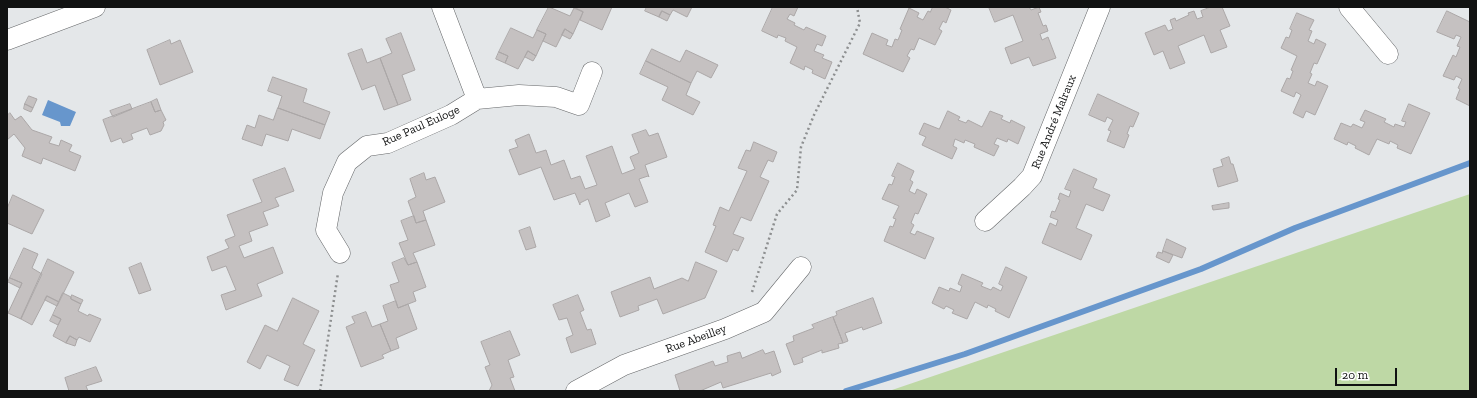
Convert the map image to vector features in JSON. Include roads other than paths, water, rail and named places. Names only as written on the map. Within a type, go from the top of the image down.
[{"type":"street","points":[[7,40],[95,7]]},
{"type":"street","points":[[442,7],[477,99]]},
{"type":"street","name":"Rue André Malraux","points":[[985,221],[1032,176],[1100,7]]},
{"type":"street","points":[[1349,7],[1388,54]]},
{"type":"street","name":"Rue Paul Euloge","points":[[340,253],[326,230],[333,193],[347,162],[367,146],[388,143],[451,115],[477,99],[519,95],[556,97],[579,105],[592,72]]},
{"type":"street","name":"Rue Abeilley","points":[[576,391],[624,365],[725,329],[764,312],[801,267]]},
{"type":"water","points":[[48,100],[76,112],[70,126],[61,126],[60,122],[42,115]]},
{"type":"waterway","points":[[846,391],[965,354],[1201,269],[1295,228],[1470,163]]}]
